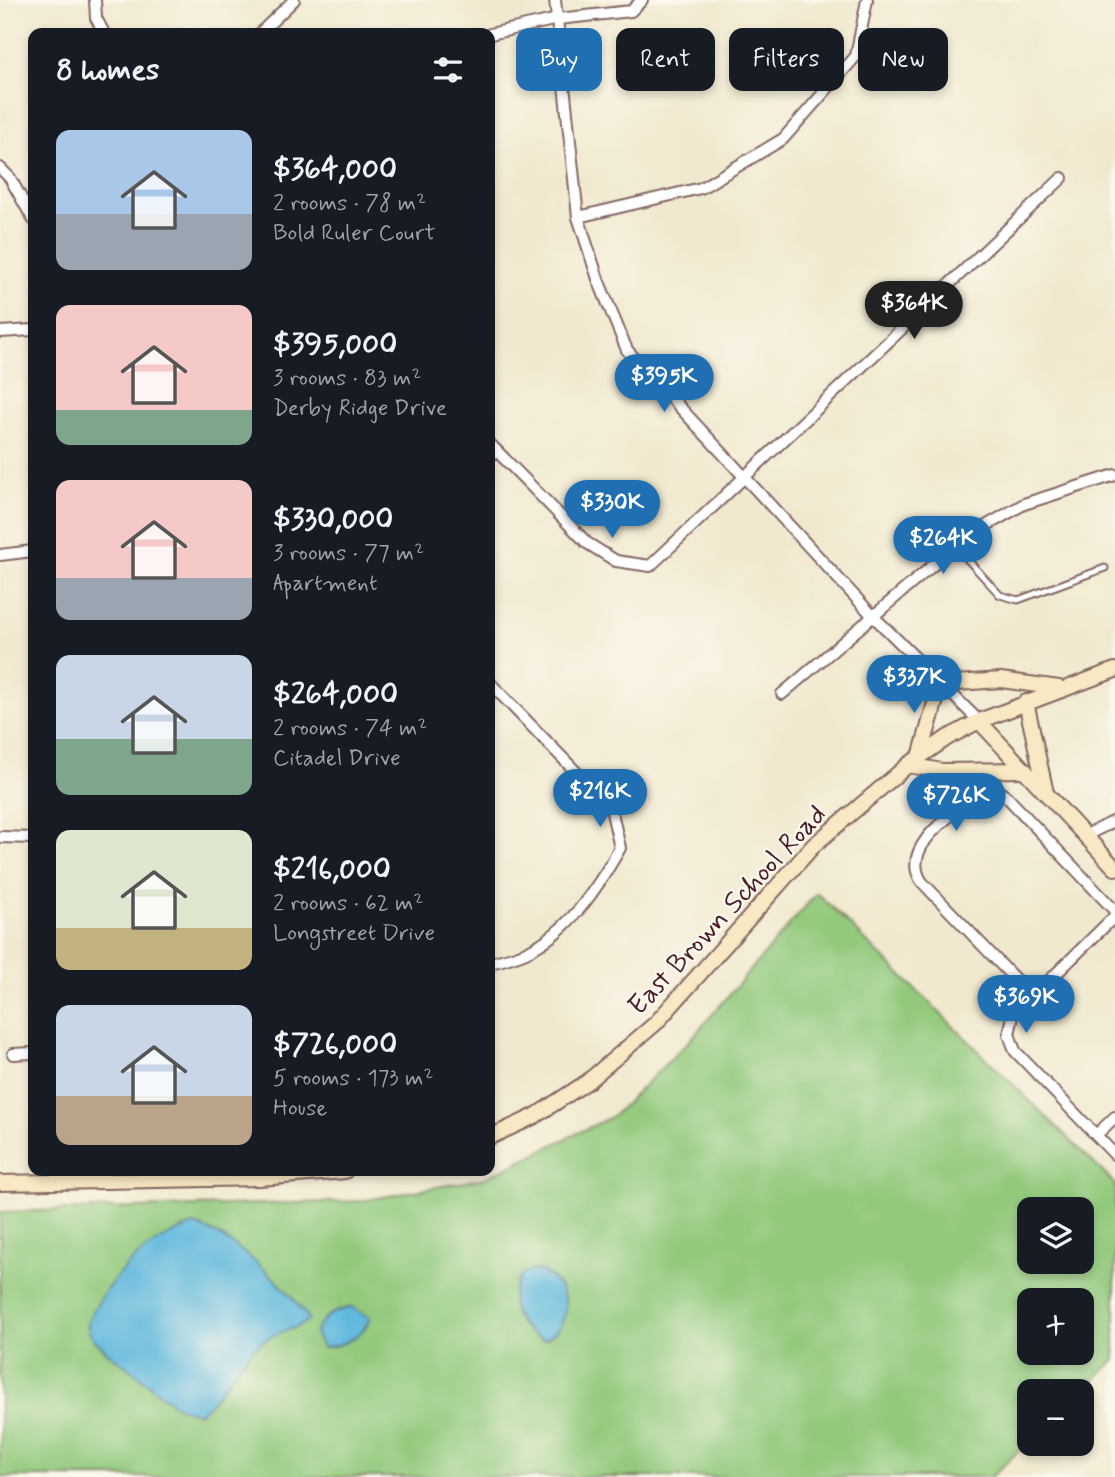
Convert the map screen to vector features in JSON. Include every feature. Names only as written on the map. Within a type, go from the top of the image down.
[{"type":"main road","name":"East Brown School Road","points":[[495,1135],[534,1116],[587,1082],[656,1023],[797,863],[869,795],[914,761],[979,721],[1115,670]]},
{"type":"main road","points":[[1024,770],[942,771],[914,761],[935,703],[938,681],[1001,680],[1064,689]]},
{"type":"main road","points":[[1026,702],[1046,794]]},
{"type":"main road","points":[[979,721],[1115,868]]},
{"type":"main road","points":[[0,1183],[284,1176]]},
{"type":"street","points":[[95,0],[96,18],[101,28]]},
{"type":"street","points":[[265,28],[294,0]]},
{"type":"street","points":[[555,0],[578,217],[599,282],[628,350],[872,615],[979,721]]},
{"type":"street","points":[[495,33],[558,19],[631,11],[642,0]]},
{"type":"street","points":[[578,217],[701,188],[783,139],[856,56],[867,0]]},
{"type":"street","points":[[0,168],[10,178],[28,210]]},
{"type":"street","points":[[495,449],[587,543],[616,561],[650,566],[745,480],[1062,178]]},
{"type":"street","points":[[0,332],[28,330]]},
{"type":"street","points":[[782,694],[955,546],[1024,504],[1115,475]]},
{"type":"street","points":[[0,555],[28,552]]},
{"type":"street","points":[[495,688],[611,808],[620,848],[597,890],[560,927],[527,951],[495,961]]},
{"type":"street","points":[[1031,996],[917,876],[915,857],[943,823],[982,790],[997,790],[1007,797],[1115,914],[1013,1016],[1009,1034],[1015,1051],[1115,1155]]},
{"type":"street","points":[[1083,836],[1115,821]]},
{"type":"street","points":[[0,836],[28,838]]},
{"type":"street","points":[[13,1054],[28,1053]]},
{"type":"street","points":[[1096,1135],[1115,1117]]},
{"type":"lane","points":[[955,546],[1000,595],[1018,600],[1105,568]]},
{"type":"green space","points":[[817,893],[1115,1184],[1115,1360],[1094,1380],[1017,1379],[1017,1452],[991,1477],[0,1477],[0,1212],[361,1201],[495,1176],[495,1173],[613,1116],[692,1038]]},
{"type":"water","points":[[193,1225],[208,1230],[241,1250],[288,1293],[309,1320],[260,1343],[199,1413],[183,1409],[168,1400],[112,1356],[92,1337],[88,1324],[105,1292],[137,1256],[177,1231]]},
{"type":"water","points":[[537,1270],[557,1283],[565,1303],[561,1324],[544,1340],[518,1320],[513,1303],[513,1294],[523,1273]]},
{"type":"water","points":[[352,1307],[370,1318],[367,1325],[350,1340],[322,1348],[315,1333],[321,1322],[334,1313]]}]
